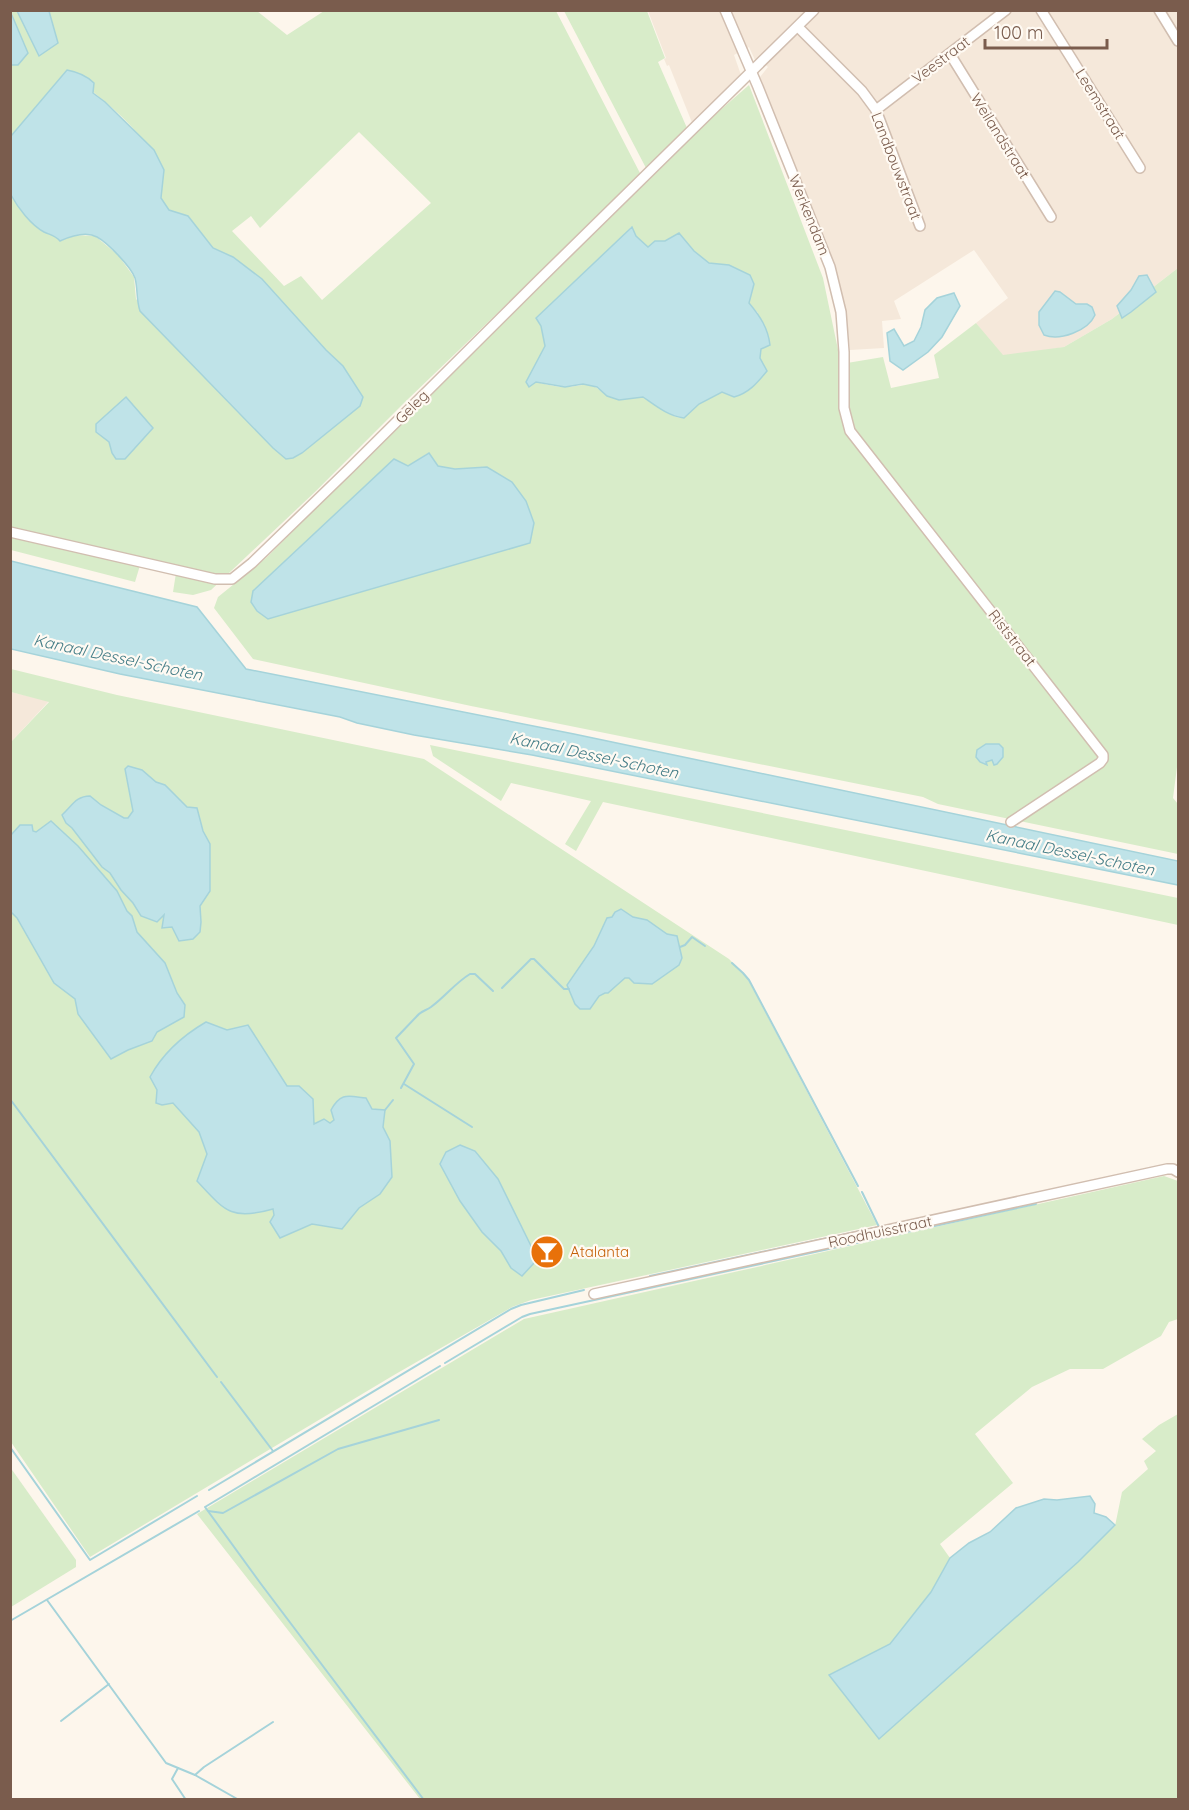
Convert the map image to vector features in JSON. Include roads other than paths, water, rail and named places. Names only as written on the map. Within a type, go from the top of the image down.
[{"type":"street","name":"Werkendam","points":[[725,10],[830,267],[841,312],[844,408],[850,431]]},
{"type":"street","points":[[751,73],[814,10]]},
{"type":"street","name":"Veestraat","points":[[876,110],[1006,10]]},
{"type":"street","name":"Leemstraat","points":[[1041,10],[1140,168]]},
{"type":"street","points":[[1159,10],[1179,41]]},
{"type":"street","name":"Landbouwstraat","points":[[798,27],[862,91],[876,110],[920,226]]},
{"type":"street","name":"Weilandstraat","points":[[950,54],[1051,217]]},
{"type":"street","name":"Geleg","points":[[10,532],[215,579],[232,579],[252,563],[350,468],[751,73]]},
{"type":"street","name":"Riststraat","points":[[850,431],[1103,754],[1100,763],[1011,822]]},
{"type":"street","name":"Roodhuisstraat","points":[[594,1294],[1167,1169],[1179,1172]]},
{"type":"water","points":[[17,11],[49,11],[58,43],[39,56]]},
{"type":"water","points":[[11,13],[28,53],[18,65],[11,65]]},
{"type":"water","points":[[67,70],[82,74],[91,80],[94,83],[93,93],[154,150],[164,170],[161,198],[169,210],[188,216],[213,248],[233,257],[262,279],[343,366],[363,397],[360,406],[302,453],[286,459],[273,448],[140,311],[133,273],[107,244],[88,234],[60,241],[34,225],[14,200],[11,195],[11,136]]},
{"type":"water","points":[[632,227],[636,236],[648,247],[655,241],[665,241],[679,233],[694,251],[709,263],[729,265],[750,275],[754,284],[749,303],[763,322],[770,345],[761,349],[760,358],[767,371],[748,390],[734,397],[722,392],[699,404],[684,418],[667,413],[643,397],[619,400],[607,396],[597,387],[583,384],[565,387],[536,382],[529,387],[526,382],[545,346],[541,326],[536,318]]},
{"type":"water","points":[[1147,275],[1156,292],[1122,318],[1117,306],[1131,290],[1139,276]]},
{"type":"water","points":[[1055,291],[1076,304],[1087,304],[1092,307],[1095,315],[1091,321],[1080,330],[1065,336],[1044,335],[1039,325],[1039,312]]},
{"type":"water","points":[[954,293],[960,306],[942,337],[928,352],[903,370],[890,361],[887,333],[894,329],[904,346],[914,341],[921,327],[925,310],[937,298]]},
{"type":"water","points":[[126,397],[153,428],[125,459],[116,459],[109,442],[96,432],[96,424]]},
{"type":"water","points":[[429,453],[438,466],[455,469],[487,467],[512,482],[526,501],[534,523],[530,543],[268,619],[257,611],[251,602],[253,591],[394,459],[408,466]]},
{"type":"water","name":"Kanaal Dessel-Schoten","points":[[11,561],[197,607],[246,669],[574,734],[1178,861],[1178,885],[532,755],[414,735],[357,723],[340,717],[120,674],[11,649]]},
{"type":"water","points":[[986,744],[999,744],[1003,748],[1003,757],[997,764],[994,765],[992,760],[986,762],[987,765],[976,757],[977,750]]},
{"type":"water","points":[[128,766],[142,770],[156,782],[165,785],[187,807],[197,808],[203,831],[210,844],[210,891],[200,906],[200,932],[193,939],[179,941],[172,927],[162,928],[164,915],[157,922],[141,916],[110,873],[102,867],[62,815],[78,800],[90,796],[101,805],[128,818],[133,811],[125,769]]},
{"type":"water","points":[[51,821],[78,846],[117,891],[132,916],[137,932],[165,963],[177,993],[185,1005],[184,1017],[157,1032],[152,1041],[111,1059],[78,1014],[75,999],[54,983],[17,918],[11,912],[11,835],[20,825],[32,825],[33,831],[36,832]]},
{"type":"water","points":[[621,909],[633,917],[647,920],[667,934],[677,936],[682,958],[679,965],[652,984],[634,983],[629,978],[625,978],[608,993],[599,996],[590,1009],[580,1009],[575,1004],[567,985],[594,946],[607,918],[612,917]]},
{"type":"water","points":[[206,1022],[227,1030],[248,1025],[287,1086],[299,1086],[313,1099],[314,1124],[324,1119],[330,1123],[334,1120],[331,1110],[338,1100],[346,1096],[366,1098],[372,1109],[385,1110],[383,1127],[390,1141],[392,1177],[380,1194],[359,1208],[342,1229],[312,1224],[280,1238],[270,1222],[274,1215],[273,1209],[247,1214],[230,1211],[215,1200],[197,1181],[207,1154],[199,1132],[173,1103],[162,1105],[156,1103],[157,1090],[150,1077],[174,1046]]},
{"type":"water","points":[[460,1145],[475,1151],[498,1179],[536,1256],[534,1263],[522,1276],[511,1268],[501,1251],[482,1232],[460,1201],[440,1164],[446,1152]]},
{"type":"water","points":[[1090,1496],[1095,1504],[1094,1513],[1106,1517],[1115,1525],[1078,1562],[879,1739],[829,1675],[890,1644],[931,1592],[950,1558],[969,1543],[990,1532],[1016,1508],[1044,1499],[1057,1500]]},
{"type":"waterway","points":[[680,947],[692,937],[705,946]]},
{"type":"waterway","points":[[502,988],[531,959],[534,959],[564,989],[569,989]]},
{"type":"waterway","points":[[732,963],[749,980],[858,1186]]},
{"type":"waterway","points":[[401,1088],[414,1064],[396,1038],[419,1014],[436,1003],[470,974],[475,974],[493,991]]},
{"type":"waterway","points":[[404,1084],[472,1127]]},
{"type":"waterway","points":[[10,1099],[217,1377]]},
{"type":"waterway","points":[[385,1110],[393,1100]]},
{"type":"waterway","points":[[650,1276],[879,1227],[862,1192]]},
{"type":"waterway","points":[[445,1363],[530,1314],[1036,1204]]},
{"type":"waterway","points":[[209,1490],[511,1309],[584,1290]]},
{"type":"waterway","points":[[424,1800],[205,1507],[440,1366]]},
{"type":"waterway","points":[[221,1382],[273,1451]]},
{"type":"waterway","points":[[208,1511],[223,1513],[338,1449],[439,1420]]},
{"type":"waterway","points":[[10,1447],[90,1560],[197,1496]]},
{"type":"waterway","points":[[10,1621],[199,1511]]},
{"type":"waterway","points":[[47,1600],[166,1763],[195,1775],[239,1800]]},
{"type":"waterway","points":[[61,1721],[109,1684]]},
{"type":"waterway","points":[[195,1775],[273,1722]]},
{"type":"waterway","points":[[178,1768],[172,1779],[186,1800]]},
{"type":"place","name":"Atalanta","points":[[547,1252]]}]
